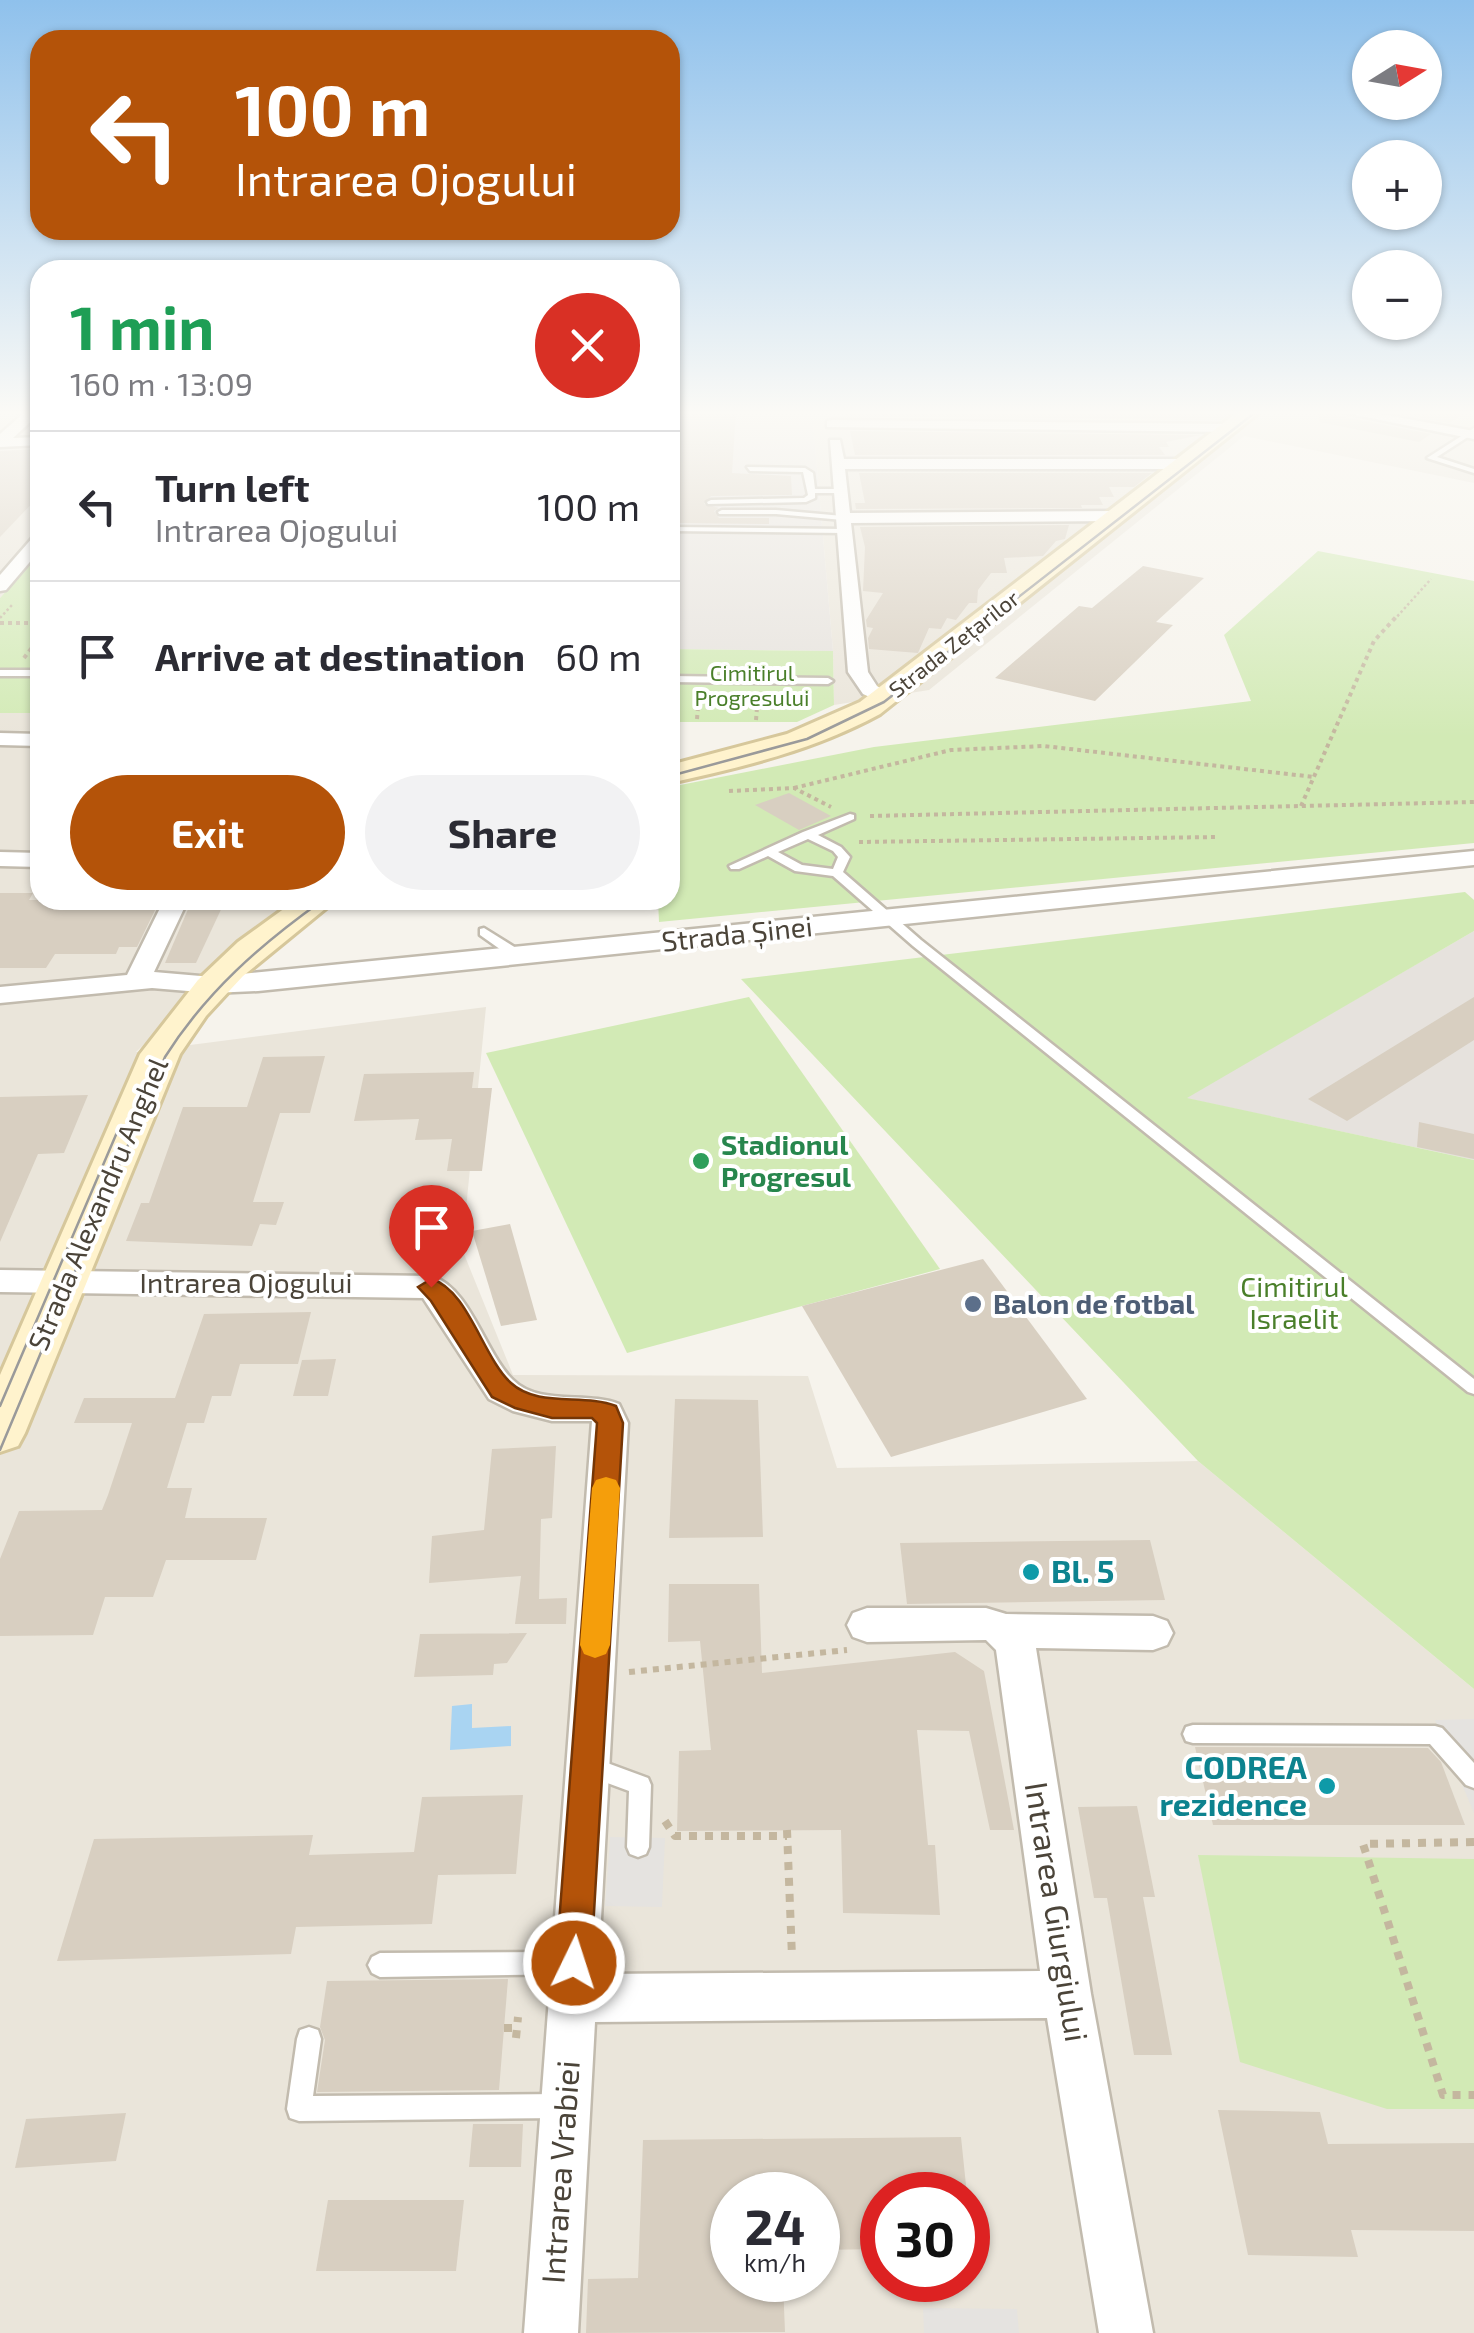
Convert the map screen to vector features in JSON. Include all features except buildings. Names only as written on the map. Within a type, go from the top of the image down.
[{"type":"main road","name":"Strada Zețarilor","points":[[680,771],[801,740],[839,725],[886,698],[1110,520]]},
{"type":"main road","points":[[212,985],[250,948],[305,910]]},
{"type":"main road","name":"Strada Alexandru Anghel","points":[[0,1433],[160,1054],[212,985]]},
{"type":"street","points":[[843,520],[858,672],[870,690],[886,698]]},
{"type":"street","points":[[844,525],[998,520]]},
{"type":"street","points":[[0,586],[30,552]]},
{"type":"street","points":[[0,740],[30,740]]},
{"type":"street","name":"Strada Șinei","points":[[0,995],[137,980],[212,985],[1474,858]]},
{"type":"street","points":[[0,860],[30,860]]},
{"type":"street","points":[[137,980],[171,910]]},
{"type":"street","points":[[0,1281],[64,1281]]},
{"type":"street","name":"Intrarea Ojogului","points":[[64,1281],[431,1287],[501,1390],[538,1405],[595,1408],[607,1413]]},
{"type":"street","name":"Intrarea Vrabiei","points":[[551,2333],[610,1423],[607,1413]]},
{"type":"street","points":[[859,1637],[986,1624],[1006,1632],[1153,1633]]},
{"type":"street","name":"Intrarea Giurgiului","points":[[1006,1632],[1016,1646],[1066,1994],[1126,2333]]},
{"type":"street","points":[[573,1981],[793,1996],[1066,1994]]},
{"type":"lane","points":[[817,520],[844,525]]},
{"type":"lane","points":[[680,529],[844,525]]},
{"type":"lane","points":[[0,673],[30,673]]},
{"type":"lane","points":[[680,679],[828,680]]},
{"type":"lane","points":[[735,866],[850,817]]},
{"type":"lane","points":[[807,834],[844,857],[836,872]]},
{"type":"lane","points":[[768,851],[799,868],[836,872],[925,949],[1474,1388]]},
{"type":"lane","points":[[484,932],[519,956]]},
{"type":"lane","points":[[1193,1734],[1434,1734],[1474,1778]]},
{"type":"lane","points":[[588,1766],[640,1785],[638,1847]]},
{"type":"lane","points":[[380,1965],[573,1981]]},
{"type":"lane","points":[[309,2039],[299,2109],[565,2106]]},
{"type":"path","points":[[1301,806],[1374,641],[1431,579]]},
{"type":"path","points":[[0,623],[30,623]]},
{"type":"path","points":[[729,791],[794,788],[952,750],[1044,746],[1314,777]]},
{"type":"path","points":[[794,788],[850,817],[1473,800]]},
{"type":"path","points":[[826,843],[1217,838]]},
{"type":"path","points":[[593,1676],[859,1637]]},
{"type":"path","points":[[640,1785],[675,1836],[787,1833],[793,1996]]},
{"type":"path","points":[[1474,1842],[1362,1844],[1443,2096],[1474,2095]]},
{"type":"path","points":[[504,2028],[517,2033],[518,2017]]},
{"type":"shaded area","points":[[0,520],[30,520],[30,564],[0,598]]},
{"type":"shaded area","points":[[680,520],[822,520],[833,651],[680,649]]},
{"type":"shaded area","points":[[822,520],[1140,520],[929,690],[834,705]]},
{"type":"shaded area","points":[[0,713],[30,713],[30,910],[285,910],[136,1052],[486,1007],[462,1249],[513,1375],[808,1376],[837,1468],[1198,1461],[1474,1689],[1474,2333],[0,2333]]},
{"type":"shaded area","points":[[1474,931],[1474,1160],[1185,1098]]},
{"type":"shaded area","points":[[1474,1719],[1474,1813],[1435,1720]]},
{"type":"shaded area","points":[[610,1837],[665,1838],[662,1907],[605,1906]]},
{"type":"shaded area","points":[[923,2308],[1017,2309],[1019,2333],[924,2333]]},
{"type":"green space","points":[[1318,551],[1474,581],[1474,843],[659,922],[658,910],[680,910],[680,785],[874,747],[1251,701],[1224,635]]},
{"type":"green space","points":[[30,564],[30,713],[0,713],[0,598]]},
{"type":"green space","name":"Cimitirul Progresului","points":[[680,649],[833,651],[834,705],[797,722],[680,722]]},
{"type":"green space","name":"Cimitirul Israelit","points":[[1465,892],[1474,900],[1474,931],[1187,1098],[1474,1160],[1474,1689],[1198,1461],[741,979]]},
{"type":"green space","name":"Stadionul Progresul","points":[[749,997],[940,1269],[627,1353],[486,1053]]},
{"type":"green space","points":[[1198,1855],[1474,1859],[1474,2109],[1387,2109],[1240,2062]]},
{"type":"water","points":[[472,1704],[472,1728],[511,1726],[511,1746],[450,1750],[452,1706]]},
{"type":"tram line","points":[[680,773],[807,739],[884,702],[1117,520]]},
{"type":"tram line","points":[[0,1450],[165,1057],[217,990],[310,910]]},
{"type":"tram line","points":[[0,1406],[118,1130]]},
{"type":"slow traffic","points":[[595,1645],[606,1488]]},
{"type":"place","name":"Stadionul Progresul","points":[[701,1161]]},
{"type":"place","name":"Balon de fotbal","points":[[973,1304]]},
{"type":"place","name":"Bl. 5","points":[[1031,1572]]},
{"type":"place","name":"CODREA rezidence","points":[[1327,1786]]},
{"type":"route","points":[[431,1287],[501,1390],[524,1402],[552,1408],[595,1408],[607,1413],[610,1423],[574,1963]]}]
